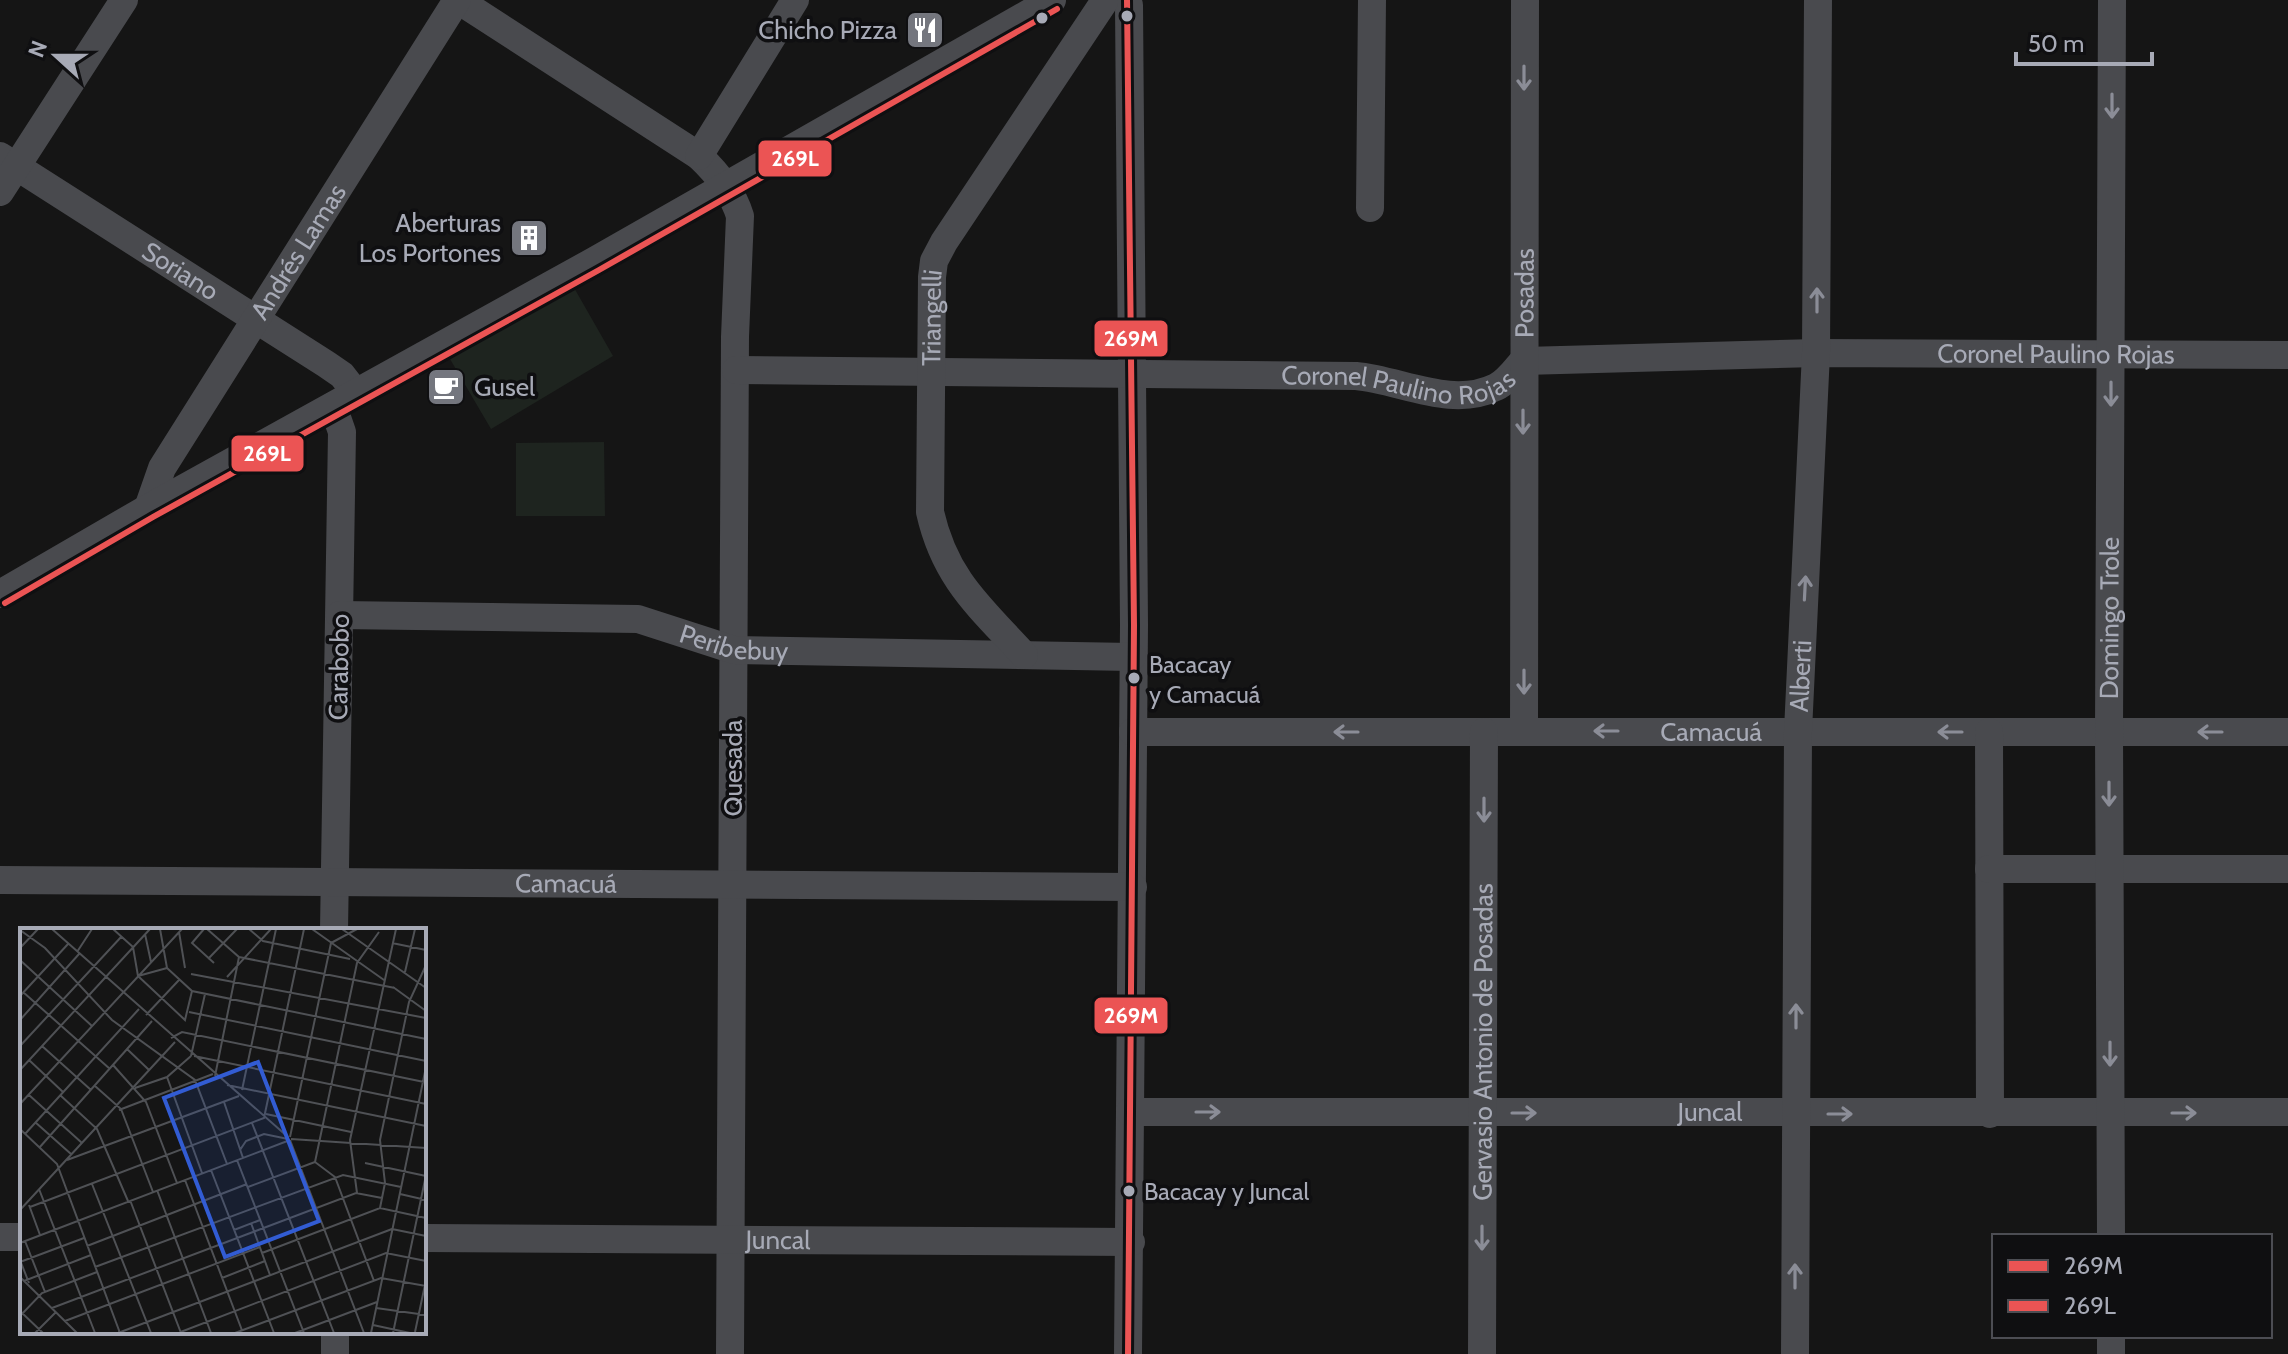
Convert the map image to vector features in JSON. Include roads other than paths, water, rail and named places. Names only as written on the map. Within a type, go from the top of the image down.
[{"type":"street","points":[[0,192],[8,162],[124,0]]},
{"type":"street","name":"Quesada","points":[[458,0],[699,156],[725,186],[740,216],[736,370],[730,1354]]},
{"type":"street","name":"Andrés Lamas","points":[[148,508],[162,468],[458,0]]},
{"type":"street","points":[[699,156],[795,0]]},
{"type":"street","points":[[0,594],[1052,0]]},
{"type":"street","points":[[1114,0],[1129,5],[1131,72],[1133,887],[1128,1354]]},
{"type":"street","name":"Triangelli","points":[[1024,655],[959,583],[936,538],[930,512],[934,261],[1114,0]]},
{"type":"street","points":[[1370,208],[1372,0]]},
{"type":"street","name":"Posadas","points":[[1524,731],[1525,0]]},
{"type":"street","name":"Alberti","points":[[1795,1354],[1798,731],[1816,353],[1818,0]]},
{"type":"street","name":"Domingo Trole","points":[[2111,1234],[2109,732],[2112,0]]},
{"type":"street","name":"Soriano","points":[[8,162],[342,375],[344,399]]},
{"type":"street","name":"Coronel Paulino Rojas","points":[[736,370],[1356,376],[1439,394],[1463,394],[1480,393],[1499,386],[1523,361],[1816,353],[2288,355]]},
{"type":"street","name":"Carabobo","points":[[334,928],[344,399]]},
{"type":"street","name":"Peribebuy","points":[[340,615],[638,619],[734,650],[1132,657]]},
{"type":"street","name":"Camacuá","points":[[1133,732],[2288,732]]},
{"type":"street","name":"Gervasio Antonio de Posadas","points":[[1482,1354],[1484,732]]},
{"type":"street","points":[[1989,732],[1990,1114]]},
{"type":"street","points":[[1989,869],[2288,869]]},
{"type":"street","name":"Camacuá","points":[[0,880],[1133,887]]},
{"type":"street","name":"Juncal","points":[[1130,1112],[2288,1112]]},
{"type":"street","name":"Juncal","points":[[426,1238],[1131,1242]]},
{"type":"place","name":"Chicho Pizza","points":[[925,30]]},
{"type":"place","name":"Aberturas Los Portones","points":[[529,238]]},
{"type":"place","name":"Gusel","points":[[446,387]]},
{"type":"place","name":"Bacacay y Camacuá","points":[[1134,678]]},
{"type":"place","name":"Bacacay y Juncal","points":[[1129,1191]]}]
